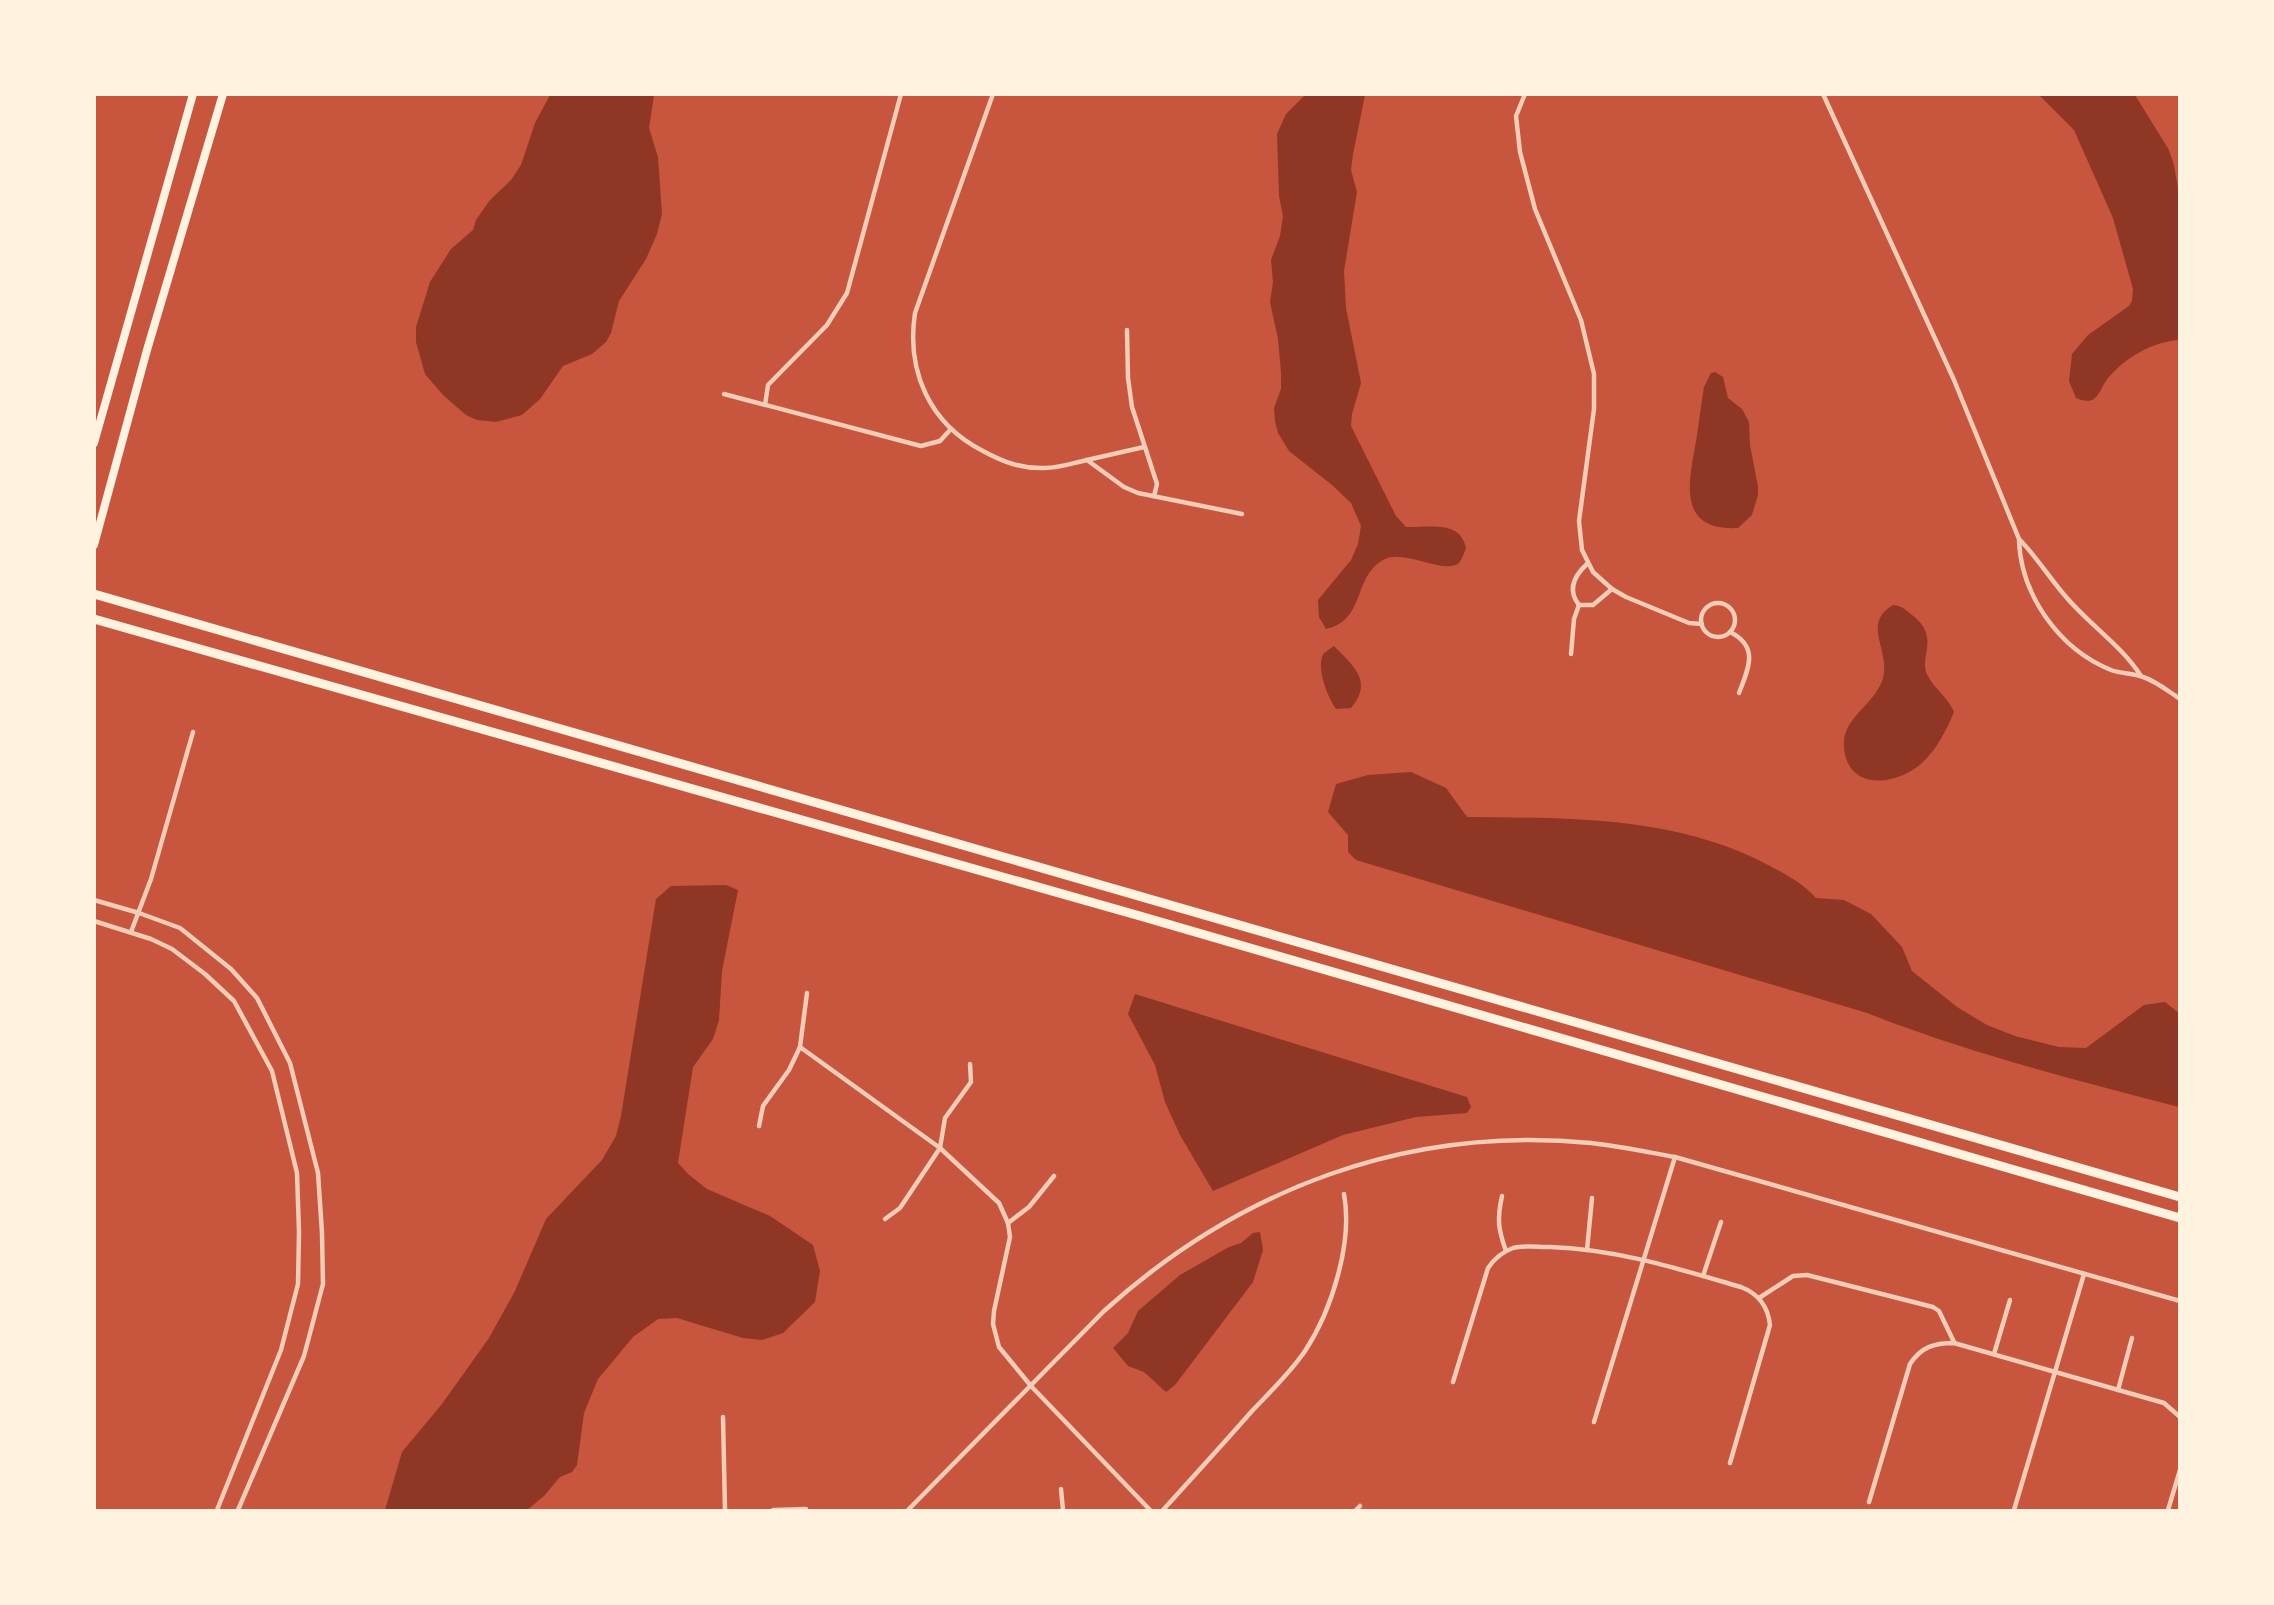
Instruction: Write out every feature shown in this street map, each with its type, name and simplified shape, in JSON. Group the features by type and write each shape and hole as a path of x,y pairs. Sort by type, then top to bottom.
{"highway":[{"path":"94,594 2179,1197"},
{"path":"94,619 1140,916 2179,1218"}],"main road":[{"path":"94,443 193,94"},
{"path":"94,545 147,350 223,94"}],"street":[{"path":"765,405 768,385 827,325 847,293 901,94"},
{"path":"993,94 917,304 913,342 922,386 934,410 950,430 972,446 1013,464 1044,468 1144,447"},
{"path":"1525,94 1516,116 1520,152 1535,209 1581,320 1594,374 1594,409 1578,521 1582,550 1587,564 1612,589 1677,618 1702,624 1711,636 1721,637 1730,632 1734,627 1734,616 1723,604 1717,604 1703,613 1702,624"},
{"path":"1823,94 1954,380 2019,539 2021,562 2030,587 2053,626 2072,646 2095,662 2129,676 2141,676"},
{"path":"1127,330 1128,378 1132,407 1157,484 1154,496"},
{"path":"724,394 921,446 940,441 950,430"},
{"path":"1087,460 1131,491 1242,514"},
{"path":"2019,539 2086,619 2128,656 2141,676 2179,699"},
{"path":"1579,605 1575,600 1573,586 1578,572 1587,564"},
{"path":"1579,605 1593,605 1612,589"},
{"path":"1571,654 1574,619 1579,605"},
{"path":"1730,632 1742,640 1749,653 1748,667 1739,693"},
{"path":"131,932 151,879 193,732"},
{"path":"94,900 180,928 231,969 257,998 290,1063 318,1173 323,1284 304,1356 238,1510"},
{"path":"94,921 131,932 172,949 234,1001 272,1071 297,1173 298,1284 281,1350 217,1510"},
{"path":"759,1126 763,1106 789,1070 800,1047 807,993"},
{"path":"800,1047 940,1148 994,1197 1003,1209 1008,1223 1009,1244 994,1311 996,1340 1003,1353 1031,1386 1150,1510"},
{"path":"885,1219 900,1208 940,1148 945,1118 971,1082 970,1064"},
{"path":"908,1510 1104,1311 1174,1253 1266,1199 1337,1171 1424,1150 1506,1140 1591,1143 1675,1157 2179,1301"},
{"path":"1594,1422 1675,1157"},
{"path":"1008,1223 1029,1207 1054,1177"},
{"path":"1163,1510 1290,1370 1317,1330 1345,1244 1347,1210 1344,1194"},
{"path":"1502,1196 1498,1216 1506,1251"},
{"path":"1587,1250 1592,1198"},
{"path":"1703,1276 1721,1222"},
{"path":"1453,1382 1485,1275 1492,1262 1506,1251 1522,1247 1587,1250 1643,1259 1703,1276 1749,1290 1767,1310 1770,1332 1730,1463"},
{"path":"1759,1298 1800,1274 1933,1307 1939,1311 1954,1343"},
{"path":"2014,1510 2084,1274"},
{"path":"1994,1354 2010,1300"},
{"path":"2118,1390 2132,1338"},
{"path":"1869,1502 1910,1364 1919,1352 1932,1345 1954,1343 2118,1390 2164,1404 2179,1417"},
{"path":"723,1417 725,1510"},
{"path":"2168,1510 2179,1470"},
{"path":"1061,1489 1063,1510"},
{"path":"773,1510 806,1509"}],"shaded area":[{"path":"550,95 654,95 649,128 658,157 662,214 646,259 619,301 606,342 592,354 563,366 540,399 522,415 496,422 477,420 466,415 443,395 425,374 416,342 416,327 430,282 451,249 473,230 476,220 490,200 511,180 521,165 535,123"},
{"path":"1305,95 1365,95 1351,170 1357,192 1344,271 1346,308 1361,383 1351,426 1396,516 1406,527 1433,526 1450,529 1463,539 1466,548 1459,563 1452,566 1403,557 1385,559 1368,575 1348,617 1326,629 1319,617 1318,600 1351,560 1358,544 1361,526 1351,503 1289,451 1278,433 1274,408 1281,389 1281,372 1278,339 1270,302 1273,282 1271,260 1280,236 1283,216 1279,196 1277,134 1286,114"},
{"path":"2039,95 2135,95 2169,150 2180,200 2179,340 2149,347 2131,357 2115,370 2097,396 2090,401 2076,398 2069,381 2072,354 2088,335 2129,306 2133,289 2113,218 2074,130"},
{"path":"1715,372 1723,377 1728,398 1742,409 1749,422 1758,495 1752,515 1738,528 1718,527 1704,521 1696,513 1691,501 1691,472 1704,387 1711,373"},
{"path":"1893,605 1908,611 1921,623 1927,639 1925,669 1954,712 1933,751 1923,762 1901,776 1875,780 1854,772 1847,762 1845,736 1854,718 1881,684 1884,663 1878,636 1879,619"},
{"path":"1334,646 1354,667 1361,682 1358,698 1351,708 1336,709 1324,682 1322,659 1324,653"},
{"path":"1411,772 1446,788 1467,817 1621,823 1696,837 1733,849 1788,876 1816,898 1844,900 1871,914 1902,947 1912,971 1957,1007 1987,1025 2015,1036 2059,1047 2086,1048 2144,1005 2165,1002 2179,1013 2179,1107 1983,1053 1867,1013 1356,860 1348,852 1348,835 1328,812 1336,784 1368,775"},
{"path":"726,885 738,890 722,971 719,1020 713,1039 693,1067 678,1163 707,1189 770,1216 813,1245 820,1271 815,1302 783,1333 762,1340 743,1338 677,1318 658,1319 633,1337 598,1379 584,1413 577,1465 572,1472 560,1477 544,1496 527,1510 385,1510 402,1452 442,1404 489,1338 515,1291 546,1219 602,1160 616,1136 656,899 671,886"},
{"path":"1135,994 1467,1097 1471,1107 1467,1113 1416,1117 1343,1135 1213,1191 1180,1135 1165,1102 1155,1065 1128,1014"},
{"path":"1260,1232 1263,1250 1253,1282 1175,1385 1166,1392 1144,1372 1128,1366 1113,1348 1128,1333 1138,1311 1180,1275 1241,1243 1253,1233"}]}
